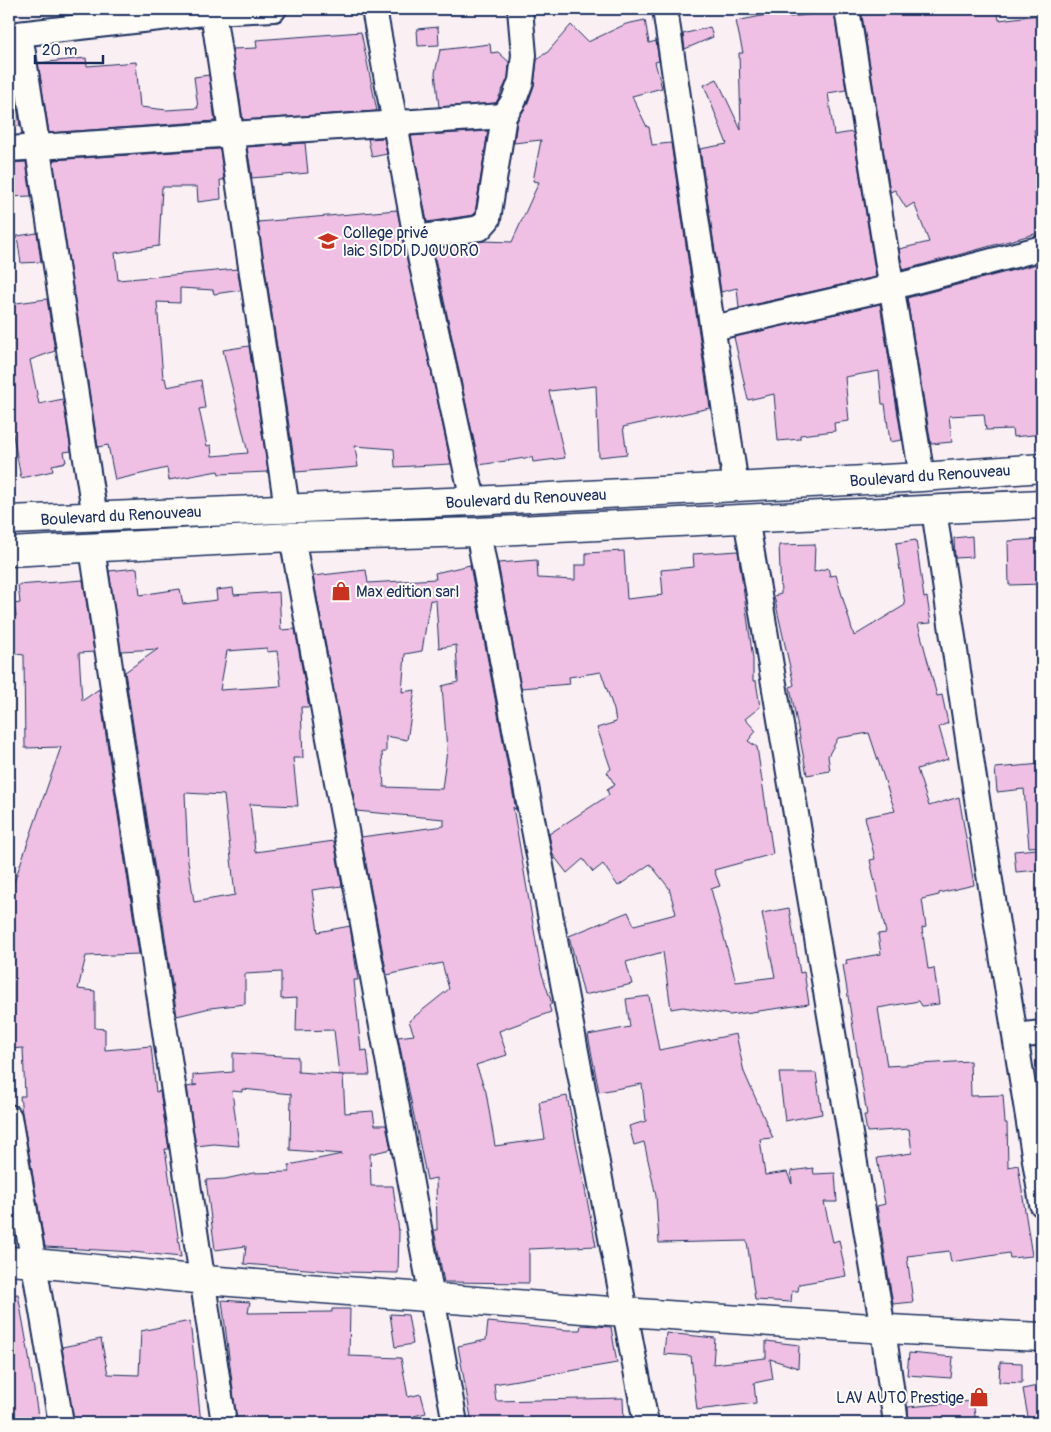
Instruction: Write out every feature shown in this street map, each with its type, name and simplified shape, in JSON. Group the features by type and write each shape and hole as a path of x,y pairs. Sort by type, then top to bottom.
{"main road":[{"name":"Boulevard du Renouveau","path":"9,520 473,501 922,477 1042,468"},
{"name":"Boulevard du Renouveau","path":"9,552 292,537 478,532 1042,504"},
{"path":"9,1261 204,1279 625,1312 883,1330 1042,1337"}],"street":[{"path":"95,517 39,147 14,34 214,12 274,9"},
{"path":"374,9 416,238 473,501"},
{"path":"416,238 480,228 485,224 490,212 504,116 514,100 521,81 524,55 520,9"},
{"path":"665,9 736,486"},
{"path":"847,9 922,477"},
{"path":"214,12 287,508"},
{"path":"9,149 504,116"},
{"path":"713,328 893,287 1042,248"},
{"path":"934,510 979,812 1042,1204"},
{"path":"746,518 883,1330 896,1423"},
{"path":"478,532 646,1423"},
{"path":"292,537 455,1423"},
{"path":"92,548 204,1279 224,1423"},
{"path":"1016,1036 1042,1033"},
{"path":"9,1117 61,1423"}],"building":[{"path":"861,9 997,9 999,20 1039,15 1042,39 1042,114 1036,114 1038,129 1034,130 1042,167 1042,232 903,270 899,249 929,242 914,203 906,208 895,190 890,192"},
{"path":"787,11 789,17 834,12 846,90 828,93 834,135 853,132 876,277 739,308 737,288 721,292 700,149 727,144 704,85 717,79 741,130 739,53 743,53 736,21"},
{"path":"645,20 649,43 656,41 659,61 655,62 662,88 632,96 647,127 649,127 652,145 671,143 710,408 623,427 627,454 599,457 596,386 549,391 565,458 533,462 532,457 479,465 433,249 484,241 512,242 539,182 533,181 541,140 514,143 517,121 527,105 534,86 537,60 546,54 571,25 588,42 626,24"},
{"path":"438,27 439,45 418,46 417,29"},
{"path":"710,27 713,37 685,49 683,34"},
{"path":"361,32 377,111 243,120 232,49 257,48 256,40"},
{"path":"490,44 491,53 498,52 509,62 508,78 496,103 439,107 435,73 440,50"},
{"path":"86,58 87,66 136,62 140,107 167,110 198,108 194,77 209,75 215,121 49,133 38,63"},
{"path":"14,84 20,126 9,127 9,85"},
{"path":"488,131 475,213 473,215 427,222 411,136"},
{"path":"384,138 387,154 372,157 368,139"},
{"path":"305,143 308,173 252,178 247,147"},
{"path":"220,149 224,180 220,180 221,199 198,202 197,187 162,187 159,246 115,253 118,280 237,269 241,290 214,294 213,290 180,288 180,303 157,302 163,378 165,378 167,387 201,380 205,408 199,409 207,446 211,445 212,456 248,453 223,350 249,346 268,472 219,474 218,471 169,480 167,468 115,480 108,445 98,447 53,160"},
{"path":"26,162 31,196 9,197 9,163"},
{"path":"397,210 451,464 395,467 394,449 355,446 358,467 296,472 258,222"},
{"path":"37,233 41,262 21,263 17,236"},
{"path":"1037,264 1040,297 1042,297 1042,434 1013,437 1012,429 986,430 984,414 949,416 952,442 931,444 907,298"},
{"path":"47,299 55,351 30,360 39,404 63,399 71,451 64,452 66,462 52,465 53,471 21,478 11,424 9,425 9,304"},
{"path":"880,304 902,440 890,442 885,404 882,404 879,371 845,377 849,421 834,423 835,431 800,435 800,439 778,441 774,394 748,400 734,337"},
{"path":"972,536 973,557 955,558 954,538"},
{"path":"1042,539 1042,584 1009,585 1008,541"},
{"path":"916,540 924,598 927,597 931,623 918,624 937,696 942,695 948,723 939,727 948,759 917,769 929,806 959,797 974,885 922,899 926,927 922,928 928,969 934,968 939,1004 922,1006 919,1001 878,1008 887,1066 970,1061 971,1096 1003,1095 1005,1123 1007,1123 1008,1167 1018,1165 1032,1256 1010,1258 1009,1253 951,1262 949,1251 907,1256 913,1302 893,1304 877,1206 885,1204 877,1158 912,1153 909,1129 867,1132 864,1115 867,1115 843,965 847,964 846,960 881,954 878,934 886,933 870,860 875,859 865,817 895,811 869,733 838,738 828,756 830,771 807,775 790,687 794,685 774,596 781,594 779,545 815,544 814,572 828,568 830,576 836,575 854,636 905,605 896,543"},
{"path":"624,551 627,599 663,595 661,570 694,567 693,554 738,551 753,659 753,681 756,681 760,707 745,719 756,731 748,741 757,747 773,854 714,870 720,886 711,889 736,982 775,977 762,913 789,908 800,973 804,972 809,1004 730,1015 683,1007 671,1009 663,952 626,962 632,984 584,995 569,936 628,912 634,925 676,914 669,888 650,864 618,886 603,864 593,872 583,859 567,873 553,855 549,834 609,795 607,790 615,785 607,772 611,769 597,728 616,722 614,710 601,672 569,677 570,684 521,688 498,563 537,560 538,578 575,580 575,565 586,565 586,553"},
{"path":"470,565 516,810 513,807 541,971 552,1004 549,1005 551,1012 499,1031 507,1055 476,1065 486,1092 495,1146 545,1139 539,1102 567,1096 596,1246 529,1249 529,1283 444,1282 434,1230 437,1230 436,1178 427,1180 398,1037 414,1035 409,1021 449,989 442,963 387,975 361,837 444,826 444,819 356,811 313,576 366,570 368,583 436,579 435,573","holes":["430,600 436,601 439,648 456,645 458,682 442,686 447,750 442,789 384,787 382,752 386,752 386,736 407,740 415,690 402,692 405,654 422,651"]},
{"path":"137,568 140,595 180,589 183,604 217,600 216,590 233,588 234,595 279,592 281,630 295,629 309,707 301,707 303,758 293,758 298,806 250,804 255,852 334,841 342,886 312,890 318,932 350,926 358,980 354,980 361,1051 367,1050 370,1075 339,1075 334,1030 296,1031 297,998 281,999 281,972 245,974 245,1004 210,1008 177,1016 125,672 158,649 121,651 109,571","holes":["267,648 267,652 277,651 281,686 220,690 227,651","185,793 224,795 235,895 194,902 188,861"]},
{"path":"83,580 94,652 79,653 82,701 99,689 139,954 86,956 78,989 95,991 95,1028 105,1029 105,1050 151,1046 156,1092 160,1091 169,1149 165,1149 181,1257 45,1247 20,1096 25,1096 23,1048 9,1049 11,891 61,747 25,748 24,655 9,653 9,619 16,616 14,604 20,603 18,585"},
{"path":"1042,764 1042,846 1029,847 1024,789 997,792 995,768"},
{"path":"1037,849 1039,870 1016,872 1014,851"},
{"path":"649,996 659,1050 736,1034 744,1072 773,1138 760,1139 765,1175 787,1172 792,1184 791,1171 813,1168 814,1174 835,1173 837,1202 824,1202 833,1242 839,1240 846,1276 799,1284 798,1291 792,1291 791,1302 755,1300 747,1241 659,1243 656,1196 644,1142 634,1145 629,1126 646,1121 642,1084 599,1092 588,1035 630,1027 626,999"},
{"path":"233,1053 298,1057 298,1072 343,1075 345,1113 373,1111 375,1125 386,1125 391,1149 370,1154 371,1186 393,1186 399,1232 398,1273 344,1272 244,1264 246,1246 215,1250 206,1180 225,1179 253,1173 289,1172 289,1165 342,1154 290,1150 291,1094 242,1089 242,1092 232,1091 239,1146 214,1144 196,1146 187,1087 197,1085 193,1085 193,1075 233,1072"},
{"path":"779,1073 816,1073 822,1114 785,1121"},
{"path":"18,1294 39,1423 9,1423 9,1295"},
{"path":"222,1300 250,1302 248,1313 332,1312 332,1309 350,1309 349,1356 401,1358 408,1397 421,1394 426,1413 414,1416 415,1423 237,1423"},
{"path":"390,1314 408,1315 413,1344 395,1347"},
{"path":"190,1321 201,1423 74,1423 62,1347 101,1339 108,1374 139,1375 141,1331"},
{"path":"488,1322 567,1330 580,1330 581,1325 611,1327 617,1363 494,1384 496,1401 623,1398 624,1423 472,1423 458,1346 486,1340"},
{"path":"666,1333 715,1338 713,1364 766,1358 766,1341 799,1345 798,1368 770,1359 773,1379 754,1383 756,1403 697,1410 691,1356 664,1354"},
{"path":"909,1353 953,1357 951,1378 907,1375"},
{"path":"1000,1362 1022,1363 1022,1383 999,1382"},
{"path":"1042,1385 1042,1423 1029,1423 1023,1389"},
{"path":"973,1401 976,1423 909,1423 908,1407"}],"place":[{"name":"College privé laic SIDDI DJOUORO","path":"328,241"},
{"name":"Max edition sarl","path":"341,591"},
{"name":"LAV AUTO Prestige","path":"979,1397"}]}
